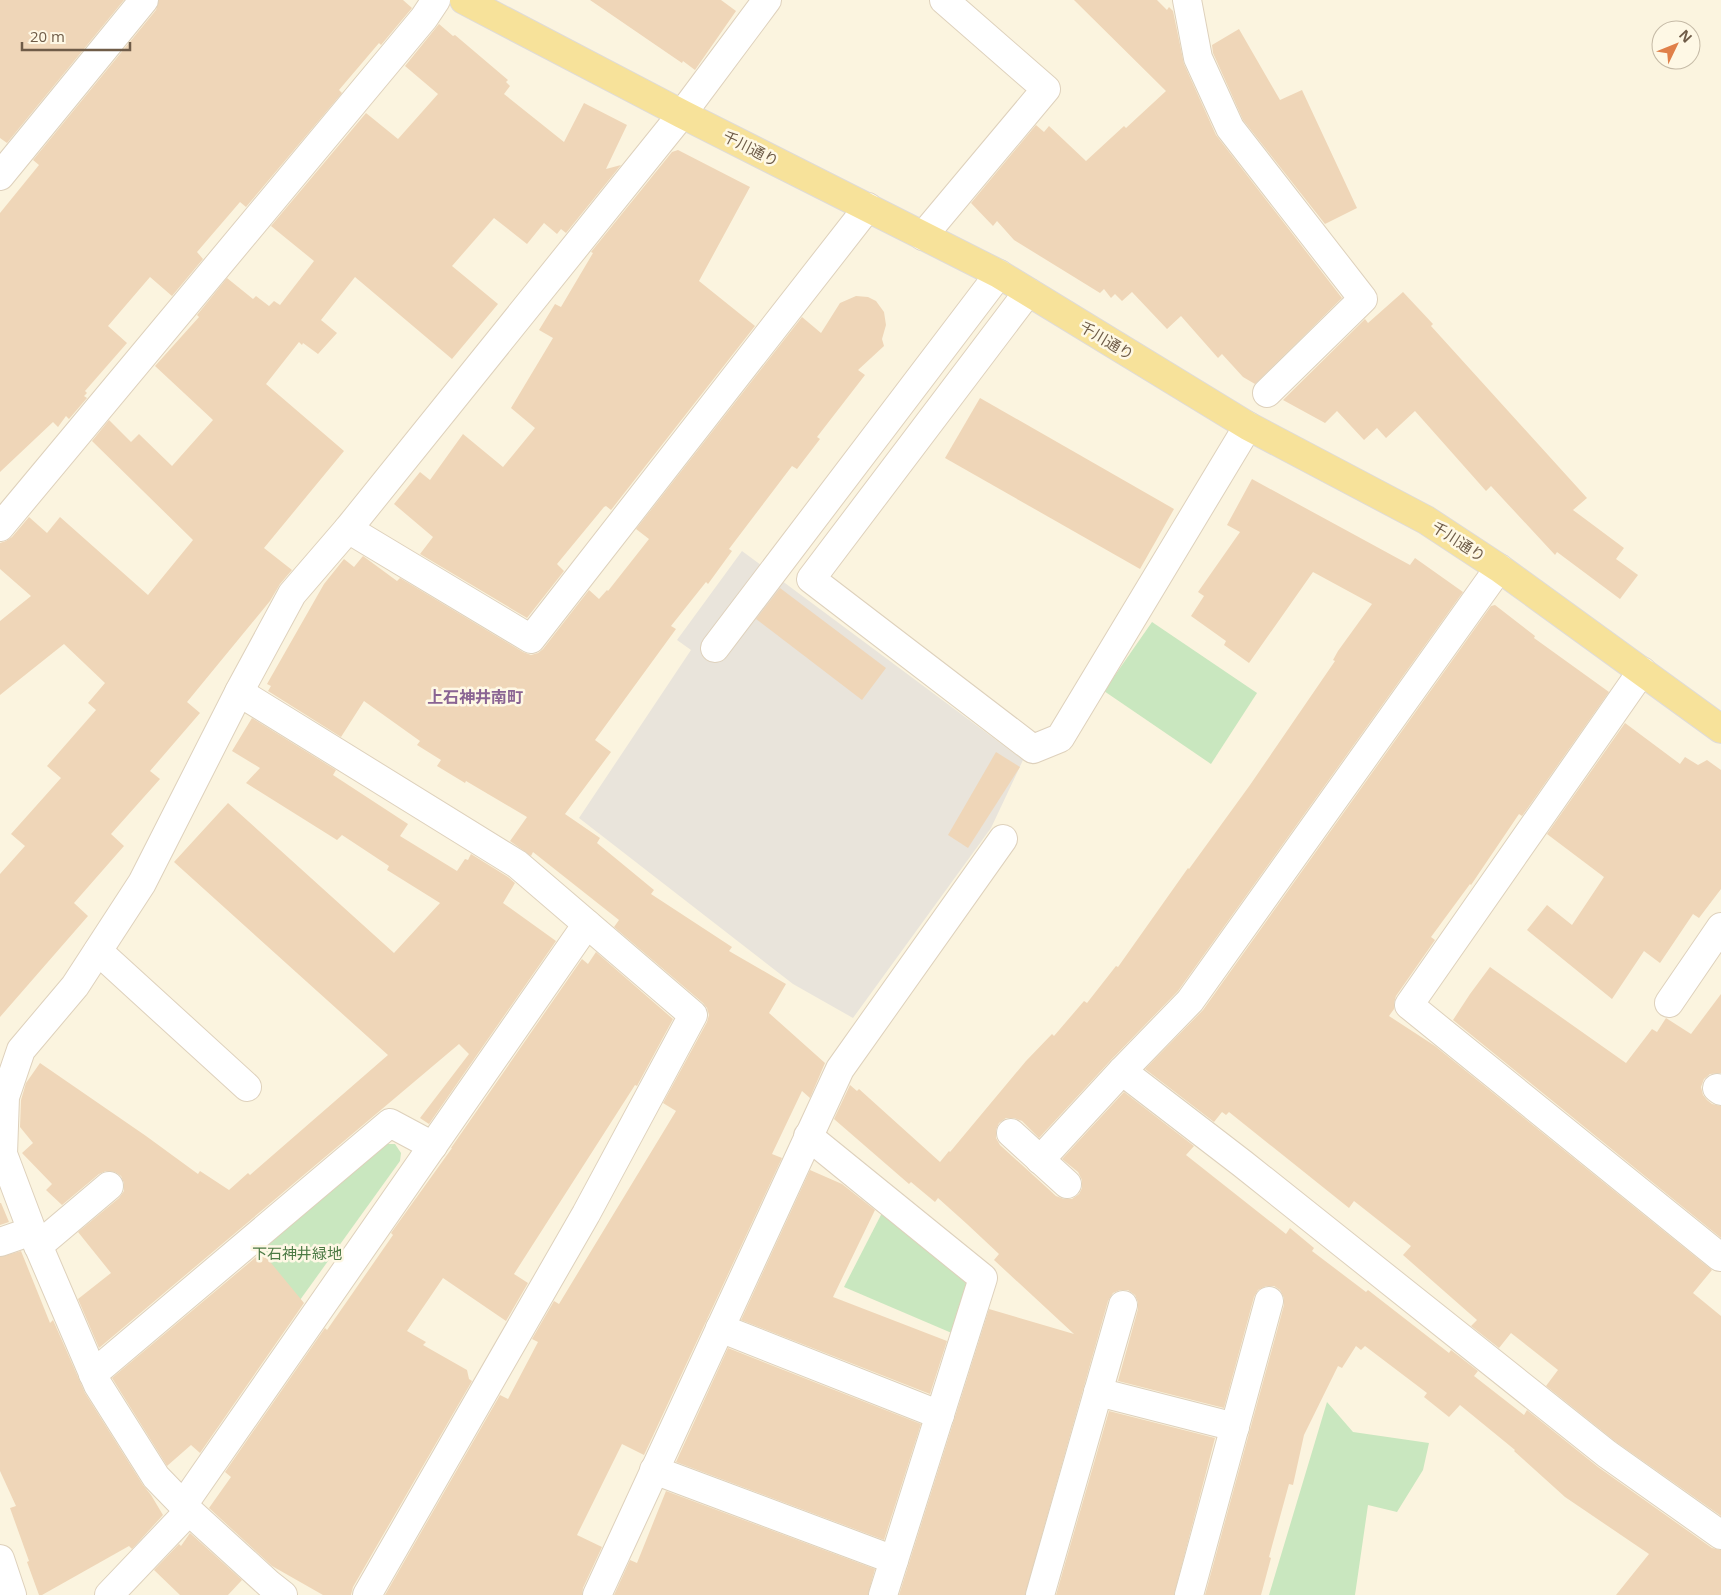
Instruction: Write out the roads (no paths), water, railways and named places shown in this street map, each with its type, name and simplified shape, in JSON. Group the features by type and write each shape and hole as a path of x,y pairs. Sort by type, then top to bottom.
{"main road":[{"name":"千川通り","path":"464,0 682,114 999,274 1248,426 1426,520 1499,568 1721,729"}],"street":[{"path":"0,176 144,0"},
{"path":"0,527 424,18 436,0"},
{"path":"274,1591 156,1477 98,1385 35,1238 3,1154 5,1097 21,1050 75,986 142,883 239,692 292,594 348,529 682,114 767,0"},
{"path":"923,236 1046,90 944,0"},
{"path":"1187,0 1198,58 1230,128 1363,299 1267,393"},
{"path":"348,529 531,639 868,207"},
{"path":"715,648 999,274"},
{"path":"1028,292 811,579 1033,749 1060,738 1248,426"},
{"path":"1040,1160 1190,1001 1499,568"},
{"path":"1642,671 1410,1005 1720,1257"},
{"path":"239,692 517,864 693,1015 586,1214 367,1595"},
{"path":"597,1595 840,1069 1003,839"},
{"path":"109,1595 186,1508 432,1146 587,924"},
{"path":"1669,1003 1721,928"},
{"path":"98,951 247,1087"},
{"path":"1122,1071 1243,1164 1607,1454 1721,1535"},
{"path":"93,1374 390,1123 432,1146"},
{"path":"1011,1133 1068,1184"},
{"path":"808,1136 983,1278 883,1595"},
{"path":"0,1242 35,1238 109,1186"},
{"path":"1189,1595 1269,1301"},
{"path":"1040,1595 1123,1305"},
{"path":"720,1328 940,1415"},
{"path":"1098,1392 1235,1427"},
{"path":"654,1470 894,1560"},
{"path":"0,1559 12,1595"}],"district":[{"name":"上石神井南町","path":"475,697"}],"park label":[{"name":"下石神井緑地","path":"297,1253"}]}
